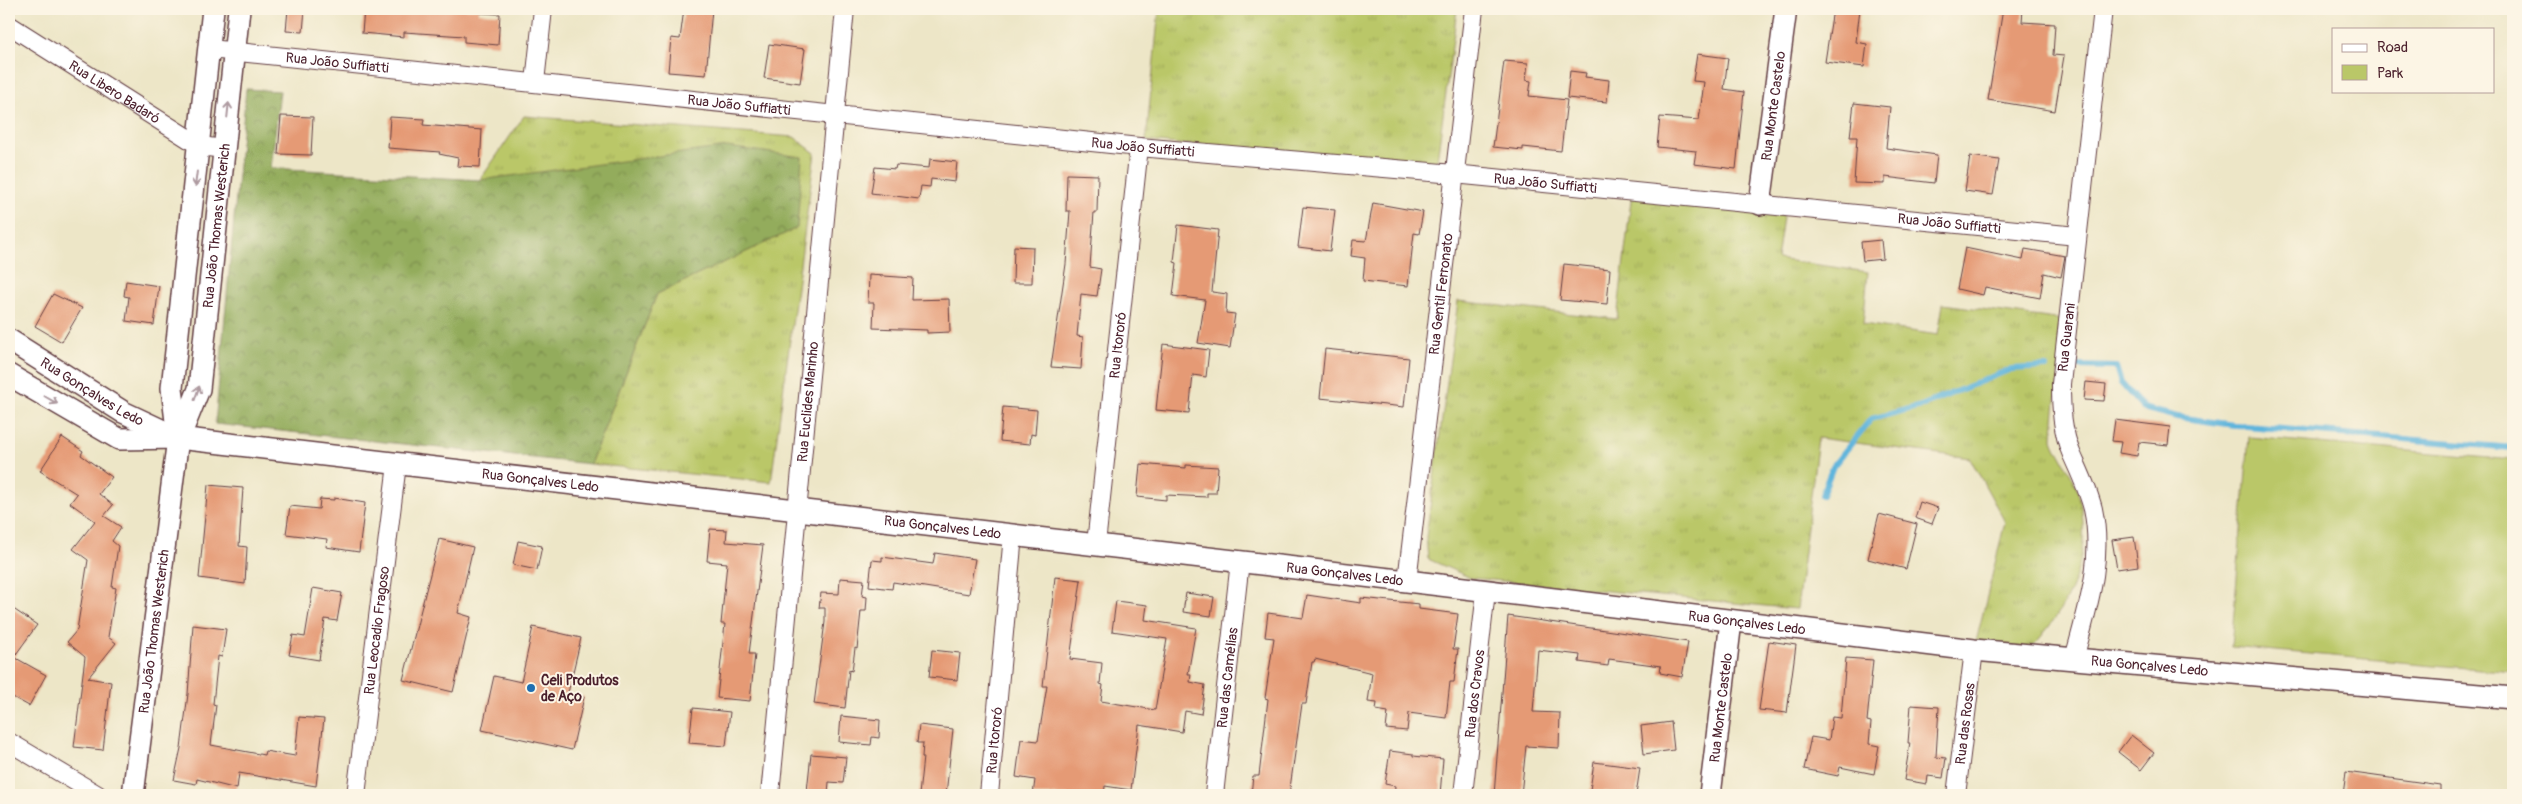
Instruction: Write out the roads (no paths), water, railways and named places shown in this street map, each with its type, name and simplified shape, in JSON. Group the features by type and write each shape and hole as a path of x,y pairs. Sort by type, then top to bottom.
{"street":[{"name":"Rua João Thomas Westerich","path":"133,795 178,438 172,388 200,146 213,9"},
{"name":"Rua João Thomas Westerich","path":"178,438 199,389 239,9"},
{"path":"535,82 542,9"},
{"name":"Rua Euclides Marinho","path":"770,795 845,9"},
{"name":"Rua Gentil Ferronato","path":"1407,581 1474,9"},
{"name":"Rua Monte Castelo","path":"1760,204 1786,9"},
{"name":"Rua Guarani","path":"2074,660 2095,578 2097,543 2093,509 2083,476 2072,455 2064,432 2061,408 2077,236 2103,9"},
{"name":"Rua Libero Badaró","path":"9,25 200,146 224,149"},
{"name":"Rua João Suffiatti","path":"210,49 234,50 1139,147 1454,174 2077,236"},
{"name":"Rua Itororó","path":"1096,544 1139,147"},
{"path":"184,288 209,291"},
{"name":"Rua Gonçalves Ledo","path":"9,340 123,412 178,438"},
{"name":"Rua Gonçalves Ledo","path":"9,375 119,439 178,438 1096,544 1974,650 2513,698"},
{"name":"Rua Leocadio Fragoso","path":"356,795 397,464"},
{"name":"Rua Itororó","path":"988,795 1014,535"},
{"name":"Rua das Camélias","path":"1214,795 1240,562"},
{"name":"Rua dos Cravos","path":"1463,795 1486,591"},
{"name":"Rua Monte Castelo","path":"1710,795 1731,620"},
{"name":"Rua das Rosas","path":"1956,795 1974,650"},
{"path":"9,742 98,795"}],"waterway":[{"path":"2077,366 2116,367 2121,383 2143,408 2177,417 2234,425 2513,448"},
{"path":"1822,495 1833,466 1871,419 1921,406 2011,369 2046,367"}],"place":[{"name":"Celi Produtos de Aço","path":"531,688"}]}
